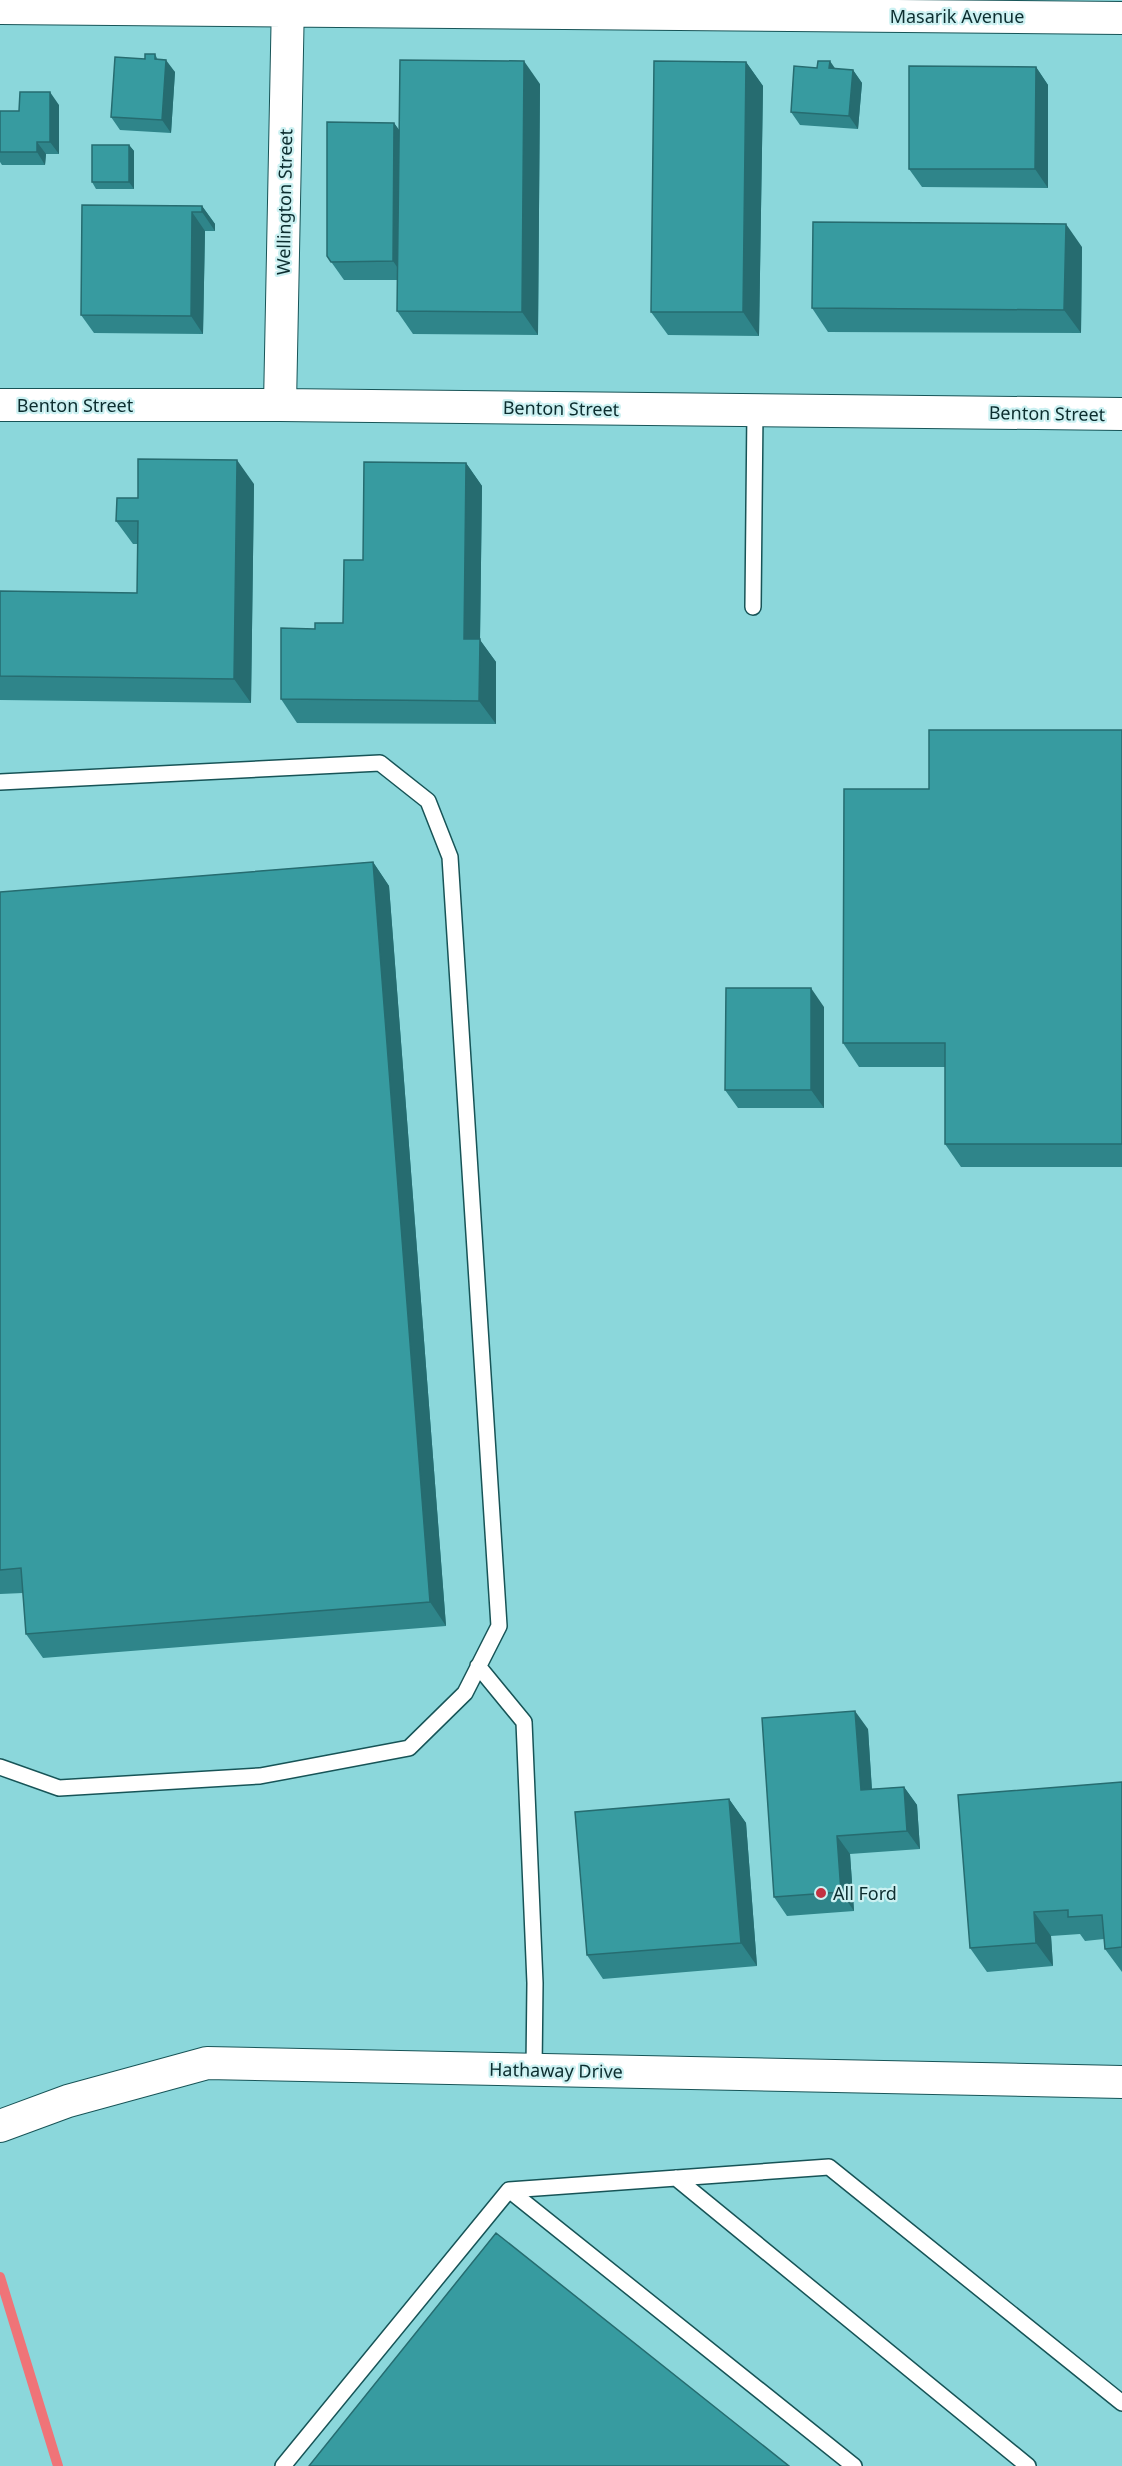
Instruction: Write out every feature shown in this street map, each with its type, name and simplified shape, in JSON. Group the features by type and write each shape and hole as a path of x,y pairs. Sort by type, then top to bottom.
{"street":[{"name":"Masarik Avenue","path":"0,9 288,5 1122,18"},
{"name":"Wellington Street","path":"279,405 288,5"},
{"name":"Benton Street","path":"0,405 279,405 1122,414"},
{"name":"Hathaway Drive","path":"0,2126 68,2101 207,2063 1122,2082"}],"lane":[{"path":"753,607 755,410"},
{"path":"0,782 380,763 428,801 450,857 499,1626 465,1693 409,1748 260,1776 59,1788 0,1767"},
{"path":"478,1666 524,1722 535,1983 534,2069"},
{"path":"283,2466 509,2190 829,2167 1122,2403"},
{"path":"676,2178 1029,2466"},
{"path":"509,2190 855,2466"}],"building":[{"path":"145,54 155,54 155,59 166,60 162,120 111,117 115,57 145,59"},
{"path":"400,60 524,61 522,312 397,311"},
{"path":"654,61 746,62 743,312 651,312"},
{"path":"818,61 830,61 829,68 853,70 849,116 791,112 794,66 817,68"},
{"path":"909,66 1036,67 1035,169 909,169"},
{"path":"20,92 50,92 50,142 37,142 37,152 0,152 0,111 19,111"},
{"path":"327,122 394,123 393,261 331,262 327,256"},
{"path":"92,145 129,145 129,182 92,182"},
{"path":"82,205 202,206 202,212 192,212 191,316 81,315"},
{"path":"813,222 1066,224 1064,310 812,308"},
{"path":"138,459 237,460 234,679 0,676 0,591 137,593 138,521 116,521 117,498 138,498"},
{"path":"364,462 466,463 464,639 480,639 479,701 281,699 281,628 315,629 315,623 343,623 344,560 363,560"},
{"path":"929,730 1122,730 1122,1144 945,1144 945,1043 843,1043 844,789 929,789"},
{"path":"373,862 430,1602 26,1634 21,1568 0,1570 0,892"},
{"path":"726,988 811,988 811,1090 725,1090"},
{"path":"855,1711 861,1790 904,1787 907,1831 837,1836 841,1892 774,1897 762,1718"},
{"path":"1122,1782 1122,1947 1105,1949 1102,1915 1068,1917 1068,1910 1034,1912 1036,1943 970,1948 958,1795"},
{"path":"729,1799 741,1943 587,1955 575,1812"},
{"path":"496,2233 789,2466 309,2466"}],"waterway":[{"path":"0,2277 58,2466"}],"place":[{"name":"All Ford","path":"821,1893"}]}
